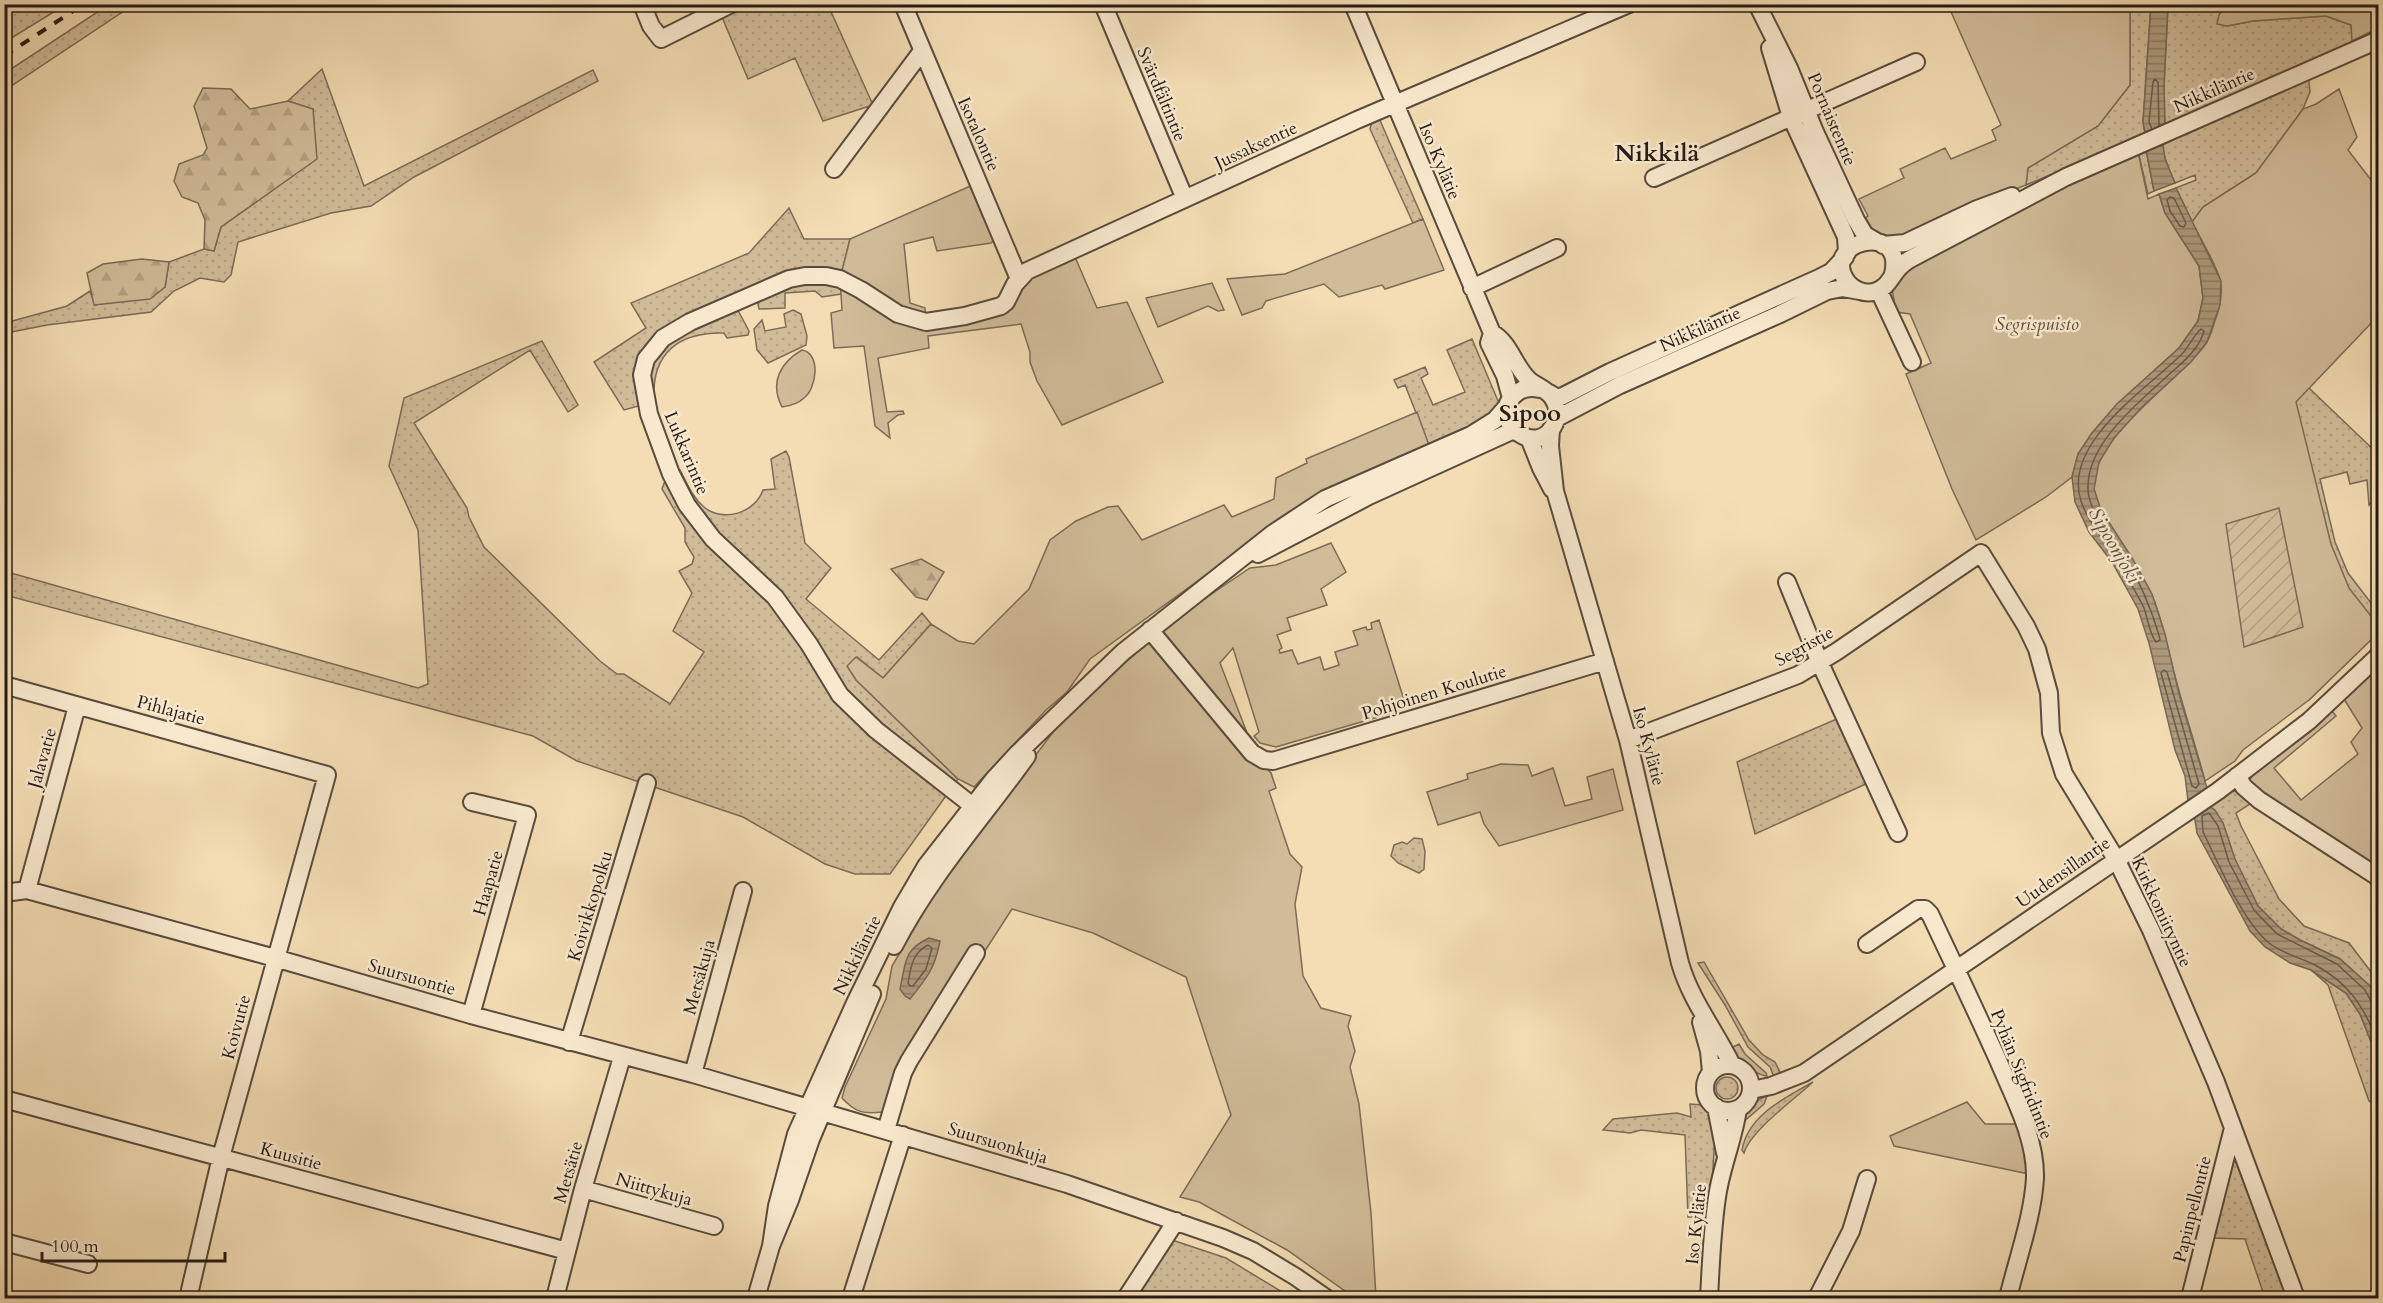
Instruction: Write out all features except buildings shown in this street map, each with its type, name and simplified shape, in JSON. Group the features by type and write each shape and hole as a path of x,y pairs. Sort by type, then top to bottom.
{"street":[{"path":"642,4 651,26 661,39 731,4"},
{"name":"Isotalontie","path":"903,4 1019,279"},
{"name":"Svärdfältintie","path":"1103,4 1185,199"},
{"name":"Iso Kylätie","path":"1353,4 1492,333 1500,338 1520,370 1544,391"},
{"name":"Jussaksentie","path":"911,319 935,322 1001,306 1006,302 1019,279 1027,272 1394,104 1629,4"},
{"name":"Pornaistentie","path":"1846,255 1846,237 1799,114 1757,4 1789,68 1799,114 1856,220 1865,234 1880,244"},
{"name":"Nikkiläntie","path":"1893,274 1902,264 1921,253 2066,177 2379,40"},
{"path":"834,169 922,51"},
{"path":"1653,178 1916,62"},
{"name":"Nikkiläntie","path":"1880,244 1905,243 1977,209 2066,177"},
{"path":"1860,242 1880,244 1893,257 1893,274 1888,284 1879,291 1861,291 1851,286 1845,278 1843,269 1846,255 1860,242"},
{"path":"1472,288 1557,248"},
{"name":"Nikkiläntie","path":"1544,391 1558,398 1563,396 1610,372 1821,277 1831,272 1846,255"},
{"name":"Lukkarintie","path":"911,319 898,314 840,279 805,276 789,279 668,333 646,359 642,375 644,394 671,474 687,505 713,538 775,597 808,644 831,684 852,708 977,810"},
{"name":"Nikkiläntie","path":"1554,424 1620,385 1827,291 1843,288 1861,291"},
{"path":"1879,291 1912,362"},
{"name":"Iso Kylätie","path":"1492,333 1489,343 1505,376 1510,401"},
{"path":"1523,389 1544,391 1556,404 1554,424 1544,435 1529,438 1514,430 1507,417 1510,401 1523,389"},
{"name":"Nikkiläntie","path":"756,1299 771,1246 790,1200 815,1109 896,943 977,810 1052,721 1123,652 1272,534 1325,499 1471,435 1495,420 1510,401"},
{"name":"Iso Kylätie","path":"1554,424 1550,446 1555,491 1629,740 1684,979 1700,1012 1723,1046 1732,1065"},
{"name":"Nikkiläntie","path":"1232,566 1270,549 1369,496 1514,430"},
{"name":"Iso Kylätie","path":"1529,438 1545,477 1555,491"},
{"name":"Segristie","path":"1629,740 1788,678 1820,663 1981,553"},
{"name":"Kirkkoniityntie","path":"1981,553 2026,626 2040,658 2049,693 2051,732 2064,774 2116,859 2151,930 2216,1082 2296,1299"},
{"path":"1787,582 1820,663 1898,833"},
{"name":"Pohjoinen Koulutie","path":"1150,630 1252,753 1264,760 1273,761 1605,661"},
{"name":"Uudensillantie","path":"1751,1090 1789,1081 1804,1073 2218,791 2309,721 2379,656"},
{"name":"Pihlajatie","path":"4,685 327,775"},
{"name":"Jalavatie","path":"27,890 77,706"},
{"name":"Koivutie","path":"190,1290 221,1157 327,775"},
{"path":"2237,776 2244,787 2259,800 2379,877"},
{"name":"Koivikkopolku","path":"569,1042 647,783"},
{"name":"Haapatie","path":"471,1015 527,816 472,802"},
{"name":"Suursuontie","path":"4,893 27,890 815,1109"},
{"name":"Metsäkuja","path":"693,1074 743,891"},
{"name":"Pyhän Sigfridintie","path":"1867,944 1918,909 1924,909 1930,914 2018,1107 2034,1161 2033,1196 2008,1299"},
{"path":"886,1130 903,1073 909,1061 976,954"},
{"name":"Iso Kylätie","path":"1700,1012 1709,1051 1711,1072"},
{"name":"Metsätie","path":"555,1299 583,1189 622,1057"},
{"path":"1724,1065 1732,1065 1745,1072 1750,1081 1751,1090 1746,1101 1738,1109 1723,1110 1708,1099 1706,1084 1711,1072 1724,1065"},
{"name":"Kuusitie","path":"4,1099 567,1251"},
{"name":"Iso Kylätie","path":"1716,1107 1725,1154"},
{"name":"Suursuonkuja","path":"815,1109 1066,1184 1176,1221 1253,1251 1296,1277 1326,1299"},
{"name":"Iso Kylätie","path":"1709,1299 1714,1223 1725,1154 1735,1131 1738,1109"},
{"name":"Papinpellontie","path":"2190,1299 2233,1128"},
{"path":"851,1299 903,1135"},
{"path":"1817,1299 1851,1231 1867,1179"},
{"name":"Niittykuja","path":"583,1189 714,1226"},
{"path":"1126,1299 1176,1221"},
{"path":"4,1242 88,1264"}],"green space":[{"path":"5,4 65,4 65,5 5,42"},
{"path":"2227,4 2378,5 2378,28 2352,41 2351,25 2326,16 2253,21 2227,26 2217,24 2219,15"},
{"path":"108,5 133,5 5,90 5,73"},
{"path":"731,5 828,5 873,105 823,121 795,58 748,79 719,10"},
{"path":"1948,5 2130,5 2130,85 2098,126 2028,168 2026,185 1961,210 1904,237 1885,236 1863,220 1868,216 1859,199 1904,178 1900,169 1945,148 1951,159 1996,140 1992,130 2001,125"},
{"path":"2130,5 2151,5 2143,122 2146,139 2111,149 2026,185 2028,168 2098,126 2130,85"},
{"path":"2168,5 2227,5 2219,15 2218,23 2227,26 2253,21 2326,16 2351,25 2355,50 2308,71 2310,92 2303,109 2256,173 2203,207 2192,222 2176,188 2196,180 2195,175 2175,183 2163,150"},
{"path":"322,69 364,186 593,70 598,81 414,177 371,206 331,213 238,242 231,275 224,282 200,278 174,291 151,312 47,325 6,333 5,323 67,306 90,291 95,305 165,287 169,262 204,249 214,251 221,227 316,159 313,109 288,101"},
{"path":"203,88 231,89 250,109 288,101 313,109 317,159 221,227 214,251 204,249 205,220 198,203 182,197 174,181 179,164 203,155 207,148 194,106"},
{"path":"2339,89 2357,137 2348,150 2378,189 2378,316 2296,402 2331,544 2349,588 2378,625 2378,633 2309,700 2243,750 2235,761 2205,781 2155,603 2145,582 2102,512 2094,490 2096,471 2105,451 2119,432 2192,360 2210,335 2219,307 2221,283 2192,222 2203,207 2256,173 2303,109 2316,104"},
{"path":"1379,118 1423,219 1413,223 1370,129 1372,121"},
{"path":"2145,144 2154,191 2148,194 2137,147"},
{"name":"Segrispuisto","path":"2137,147 2148,199 2159,194 2165,213 2199,266 2203,298 2198,321 2179,348 2117,404 2092,433 2078,454 2072,477 2046,497 1976,540 1952,489 1906,374 1931,363 1910,314 1896,312 1892,288 1902,270"},
{"path":"975,184 1000,234 991,243 937,251 933,237 904,244 910,303 925,308 926,322 1001,306 1019,279 1072,250 1097,308 1127,302 1163,382 1062,425 1037,381 1021,324 928,336 929,348 878,358 887,412 903,411 904,414 898,415 888,423 890,438 875,426 864,346 834,348 831,313 842,310 840,279 850,239"},
{"path":"789,208 804,239 850,239 840,279 841,294 822,297 815,291 785,293 785,308 759,309 756,294 734,303 749,331 748,335 727,338 724,333 710,333 697,335 676,345 660,362 654,389 644,388 646,404 624,410 594,362 646,328 631,303 749,253"},
{"path":"1423,219 1444,270 1385,289 1382,285 1339,297 1324,284 1266,301 1262,308 1242,315 1227,279 1285,274"},
{"path":"142,259 169,262 165,287 150,299 94,305 87,273 103,264"},
{"path":"1212,283 1224,310 1218,311 1208,306 1158,327 1146,298"},
{"path":"793,310 801,314 807,336 806,345 768,363 757,350 754,329 762,320 765,331 786,327 784,314"},
{"path":"1472,339 1501,408 1485,423 1430,448 1405,385 1398,388 1394,380 1425,367 1428,374 1421,378 1433,405 1465,392 1447,350"},
{"path":"542,341 578,405 568,412 530,350 414,423 467,508 484,547 600,661 617,674 624,674 670,704 704,652 673,631 692,593 679,571 692,564 694,557 685,542 685,528 662,489 666,478 680,470 693,494 704,507 720,514 738,513 753,505 763,490 775,489 771,459 786,451 805,543 831,568 806,599 879,660 922,613 931,624 883,678 857,657 848,666 856,680 958,779 890,874 855,874 825,864 743,817 577,761 533,736 5,595 4,571 418,688 428,684 418,530 389,466 404,398"},
{"path":"802,350 812,357 814,364 812,387 802,400 782,407 777,389 779,374 788,360"},
{"path":"2299,382 2309,388 2378,454 2378,496 2369,505 2367,480 2350,484 2347,472 2320,479 2335,542 2348,573 2378,612 2378,633 2309,700 2238,478"},
{"path":"1417,412 1430,448 1282,520 1090,659 1067,692 1046,710 974,787 958,779 856,680 847,666 856,657 883,678 931,624 958,641 974,644 1029,589 1050,540 1076,521 1108,507 1118,506 1142,540 1224,505 1232,517 1274,499 1276,478 1307,463 1306,459"},
{"path":"2279,508 2303,627 2244,647 2226,524"},
{"path":"1331,543 1346,572 1321,589 1327,605 1287,618 1291,630 1277,635 1282,648 1279,650 1280,653 1292,650 1298,664 1320,657 1324,670 1339,665 1335,652 1358,645 1353,631 1366,627 1367,630 1372,629 1371,623 1379,620 1405,703 1395,712 1276,747 1260,743 1254,736 1259,732 1233,648 1220,663 1256,756 1271,773 1276,788 1269,791 1290,854 1302,867 1295,904 1303,976 1321,1008 1351,1016 1348,1026 1355,1051 1350,1067 1359,1104 1371,1213 1376,1298 1355,1298 1287,1250 1199,1202 1180,1197 1231,1115 1186,977 1093,933 1012,909 983,954 970,947 902,1056 883,1112 860,1111 842,1098 886,999 892,966 932,898 976,834 1063,719 1182,614 1250,568 1276,565"},
{"path":"921,559 944,572 927,600 916,597 891,569"},
{"path":"2378,666 2378,877 2248,783 2262,764 2273,754 2332,711 2336,716 2274,768 2301,800 2358,754 2351,742 2362,728 2344,699"},
{"path":"1839,718 1868,783 1755,834 1737,762"},
{"path":"1501,764 1528,765 1532,776 1553,768 1565,806 1592,799 1587,777 1613,769 1623,810 1499,846 1484,824 1480,812 1438,825 1427,792 1468,779 1467,774"},
{"path":"2238,791 2253,802 2236,813 2279,899 2304,926 2349,943 2378,981 2378,1004 2370,986 2340,959 2281,929 2258,906 2235,860 2223,823 2207,805 2229,792"},
{"path":"1414,838 1422,839 1425,851 1424,869 1419,873 1398,863 1391,856 1394,845 1402,842 1407,844"},
{"path":"1704,962 1749,1040 1763,1055 1775,1062 1781,1074 1774,1077 1770,1067 1748,1047 1698,963"},
{"path":"2311,970 2346,993 2360,1014 2378,1059 2378,1107 2369,1101 2328,985"},
{"path":"1739,1044 1745,1054 1767,1076 1752,1070 1738,1057 1731,1048"},
{"path":"1727,1077 1735,1080 1738,1088 1735,1096 1727,1099 1719,1096 1716,1088 1719,1080"},
{"path":"1813,1082 1764,1125 1748,1144 1744,1153 1742,1150 1746,1138 1760,1117 1780,1101"},
{"path":"1767,1096 1764,1104 1741,1124 1750,1106"},
{"path":"1967,1102 1985,1124 2019,1124 2029,1174 1894,1146 1890,1136"},
{"path":"1690,1104 1703,1105 1710,1111 1715,1134 1712,1186 1702,1217 1688,1217 1685,1135 1641,1130 1630,1133 1603,1130 1613,1119 1677,1113 1691,1117"},
{"path":"2236,1148 2291,1298 2265,1298 2245,1239 2211,1238"},
{"path":"1172,1240 1226,1258 1292,1298 1134,1298"}],"water":[{"path":"2151,5 2168,5 2164,86 2165,130 2146,139 2143,122"},
{"path":"2162,137 2165,159 2175,183 2154,191 2145,144"},
{"name":"Sipoonjoki","path":"2176,188 2221,281 2220,305 2207,342 2191,362 2142,407 2114,438 2099,462 2094,489 2101,510 2152,594 2165,634 2180,698 2207,788 2188,801 2185,776 2175,750 2149,643 2138,609 2112,562 2089,532 2075,502 2072,477 2078,454 2092,433 2117,404 2179,348 2198,321 2203,298 2199,266 2165,213 2159,194"},
{"path":"2207,805 2215,810 2223,823 2235,859 2258,906 2281,929 2340,959 2370,986 2378,1004 2378,1059 2360,1014 2346,993 2311,970 2290,963 2265,947 2250,931 2197,833 2194,814"},
{"path":"929,938 940,941 936,958 926,979 910,999 900,989 907,958 914,947"}],"railway":[{"path":"4,56 84,4"}],"district":[{"name":"Nikkilä","path":"1657,153"},
{"name":"Sipoo","path":"1530,413"}]}
